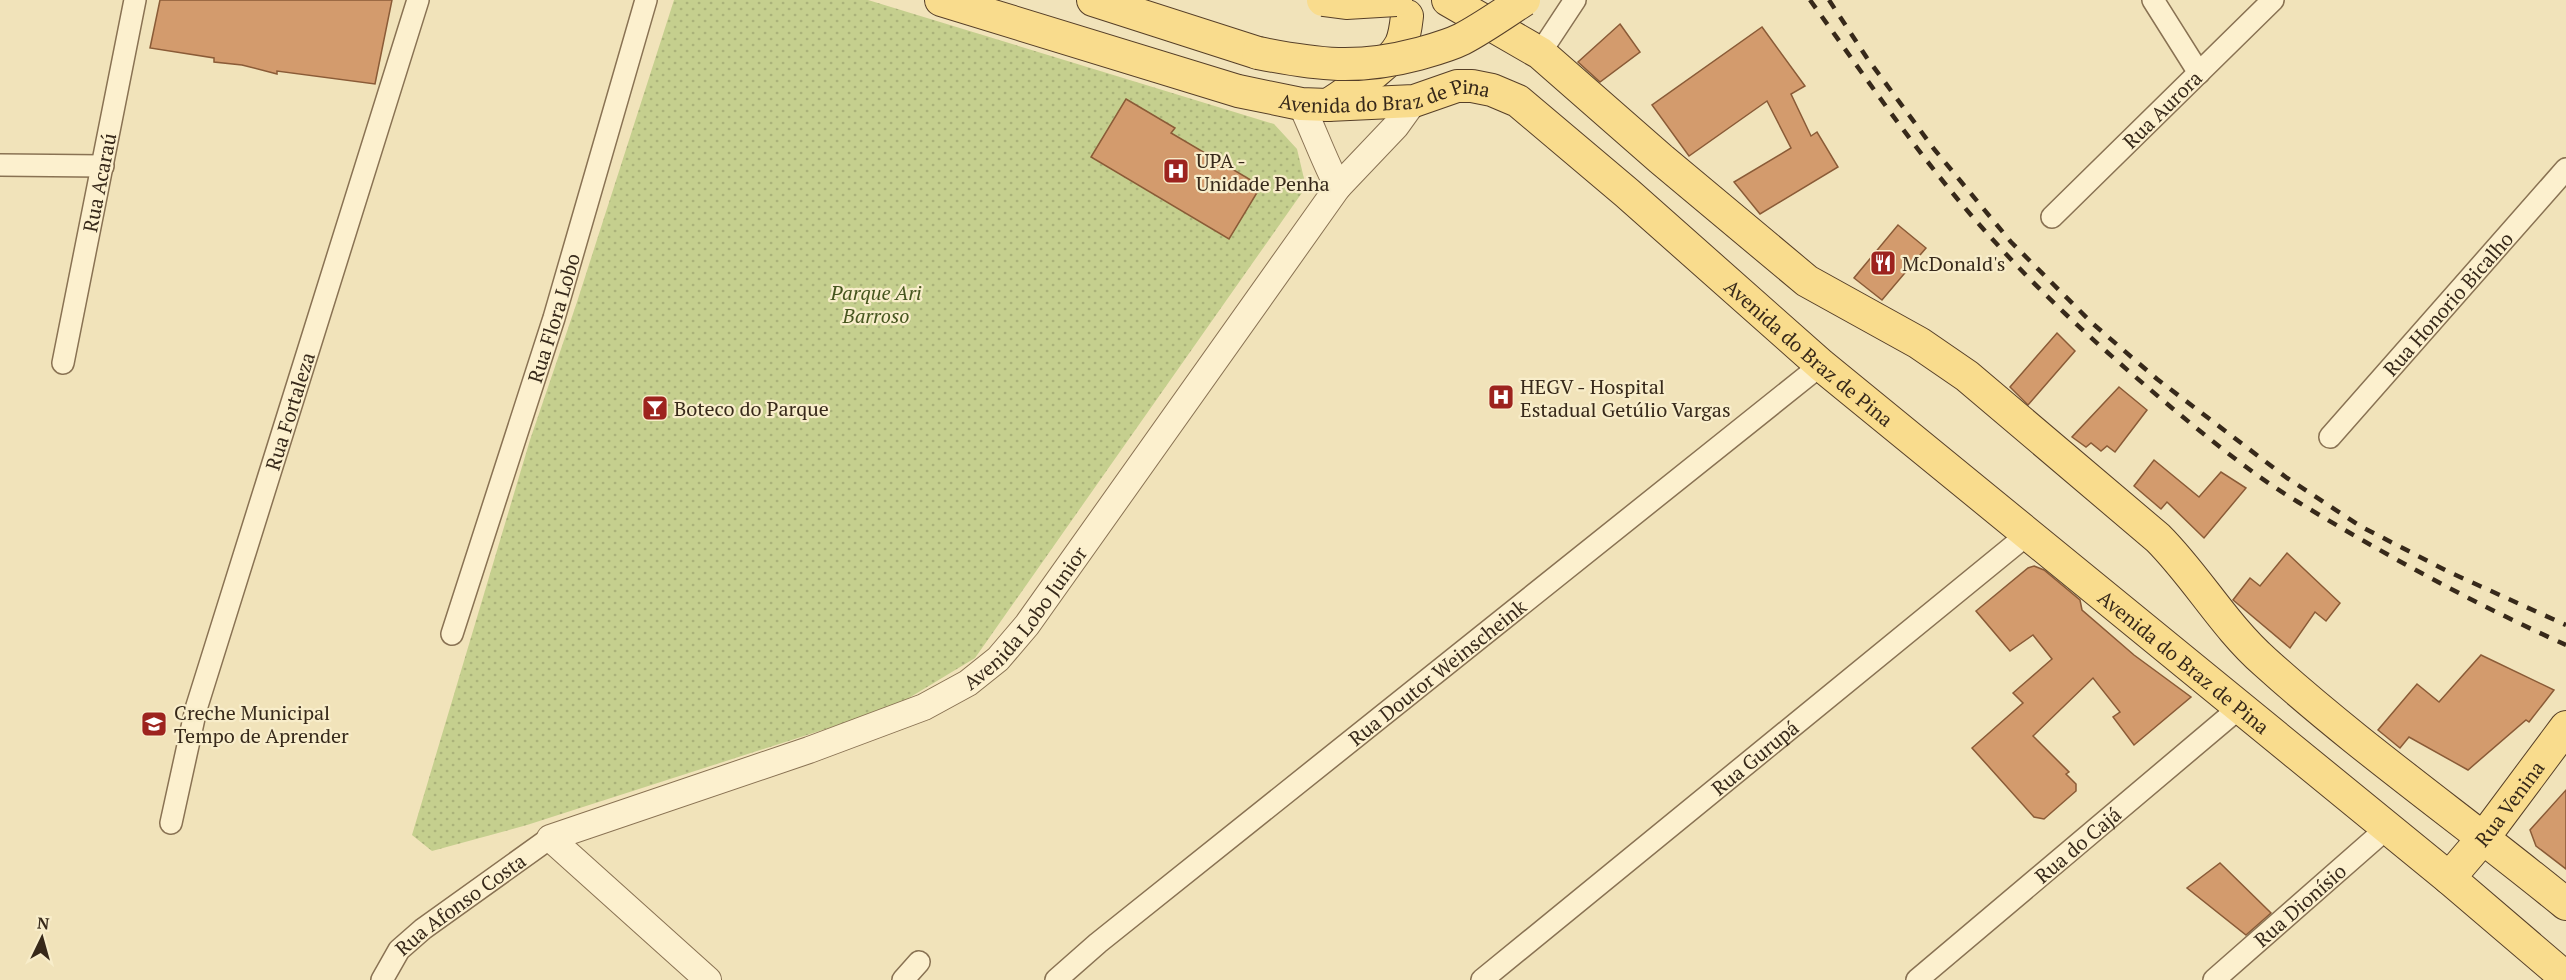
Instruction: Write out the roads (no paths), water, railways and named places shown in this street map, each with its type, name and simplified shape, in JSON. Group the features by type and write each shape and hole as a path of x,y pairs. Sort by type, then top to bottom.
{"main road":[{"name":"Avenida do Braz de Pina","path":"941,0 1238,91 1314,104 1414,101 1457,86 1473,86 1492,90 1518,101 1627,193 1821,366 2386,830 2449,878 2566,978"},
{"path":"1093,0 1258,53 1321,63 1353,65 1378,63 1440,48 1462,39 1524,0"},
{"path":"1323,0 1398,5"},
{"path":"1448,0 1540,53 1661,159 1808,281 1919,343 1966,376 2158,538 2176,556 2232,628 2264,662 2373,754 2484,837 2566,904"},
{"path":"1314,104 1362,80 1395,52 1404,34 1398,5"},
{"path":"1398,5 1414,33 1420,60 1414,101"},
{"name":"Rua Venina","path":"2449,878 2484,837 2566,727"}],"street":[{"name":"Rua Acaraú","path":"63,363 135,0"},
{"name":"Rua Fortaleza","path":"171,823 196,709 418,0"},
{"name":"Rua Flora Lobo","path":"452,634 554,318 646,0"},
{"path":"1540,53 1575,0"},
{"path":"2153,0 2199,73"},
{"name":"Rua Aurora","path":"2052,217 2273,0"},
{"name":"Avenida Lobo Junior","path":"550,838 809,750 924,707 968,683 990,665 1027,625 1338,187 1396,126 1414,101"},
{"path":"1314,104 1314,133 1321,154 1338,187"},
{"path":"0,165 103,166"},
{"name":"Rua Honorio Bicalho","path":"2330,437 2566,169"},
{"name":"Rua Doutor Weinscheink","path":"1056,980 1107,936 1821,366"},
{"name":"Rua Gurupá","path":"1482,980 2028,534"},
{"name":"Rua do Cajá","path":"1917,980 2238,709"},
{"name":"Rua Dionísio","path":"2214,980 2386,830"},
{"path":"550,838 708,980"},
{"name":"Rua Afonso Costa","path":"382,980 399,950 423,929 550,838"},
{"path":"903,980 919,962"}],"railway":[{"path":"1810,0 1899,124 1970,213 2058,307 2149,388 2233,457 2298,502 2430,578 2566,645"},
{"path":"1829,0 1867,58 1934,149 2011,242 2092,323 2157,379 2287,478 2360,526 2449,572 2566,625"}],"place":[{"name":"UPA - Unidade Penha","path":"1176,171"},
{"name":"McDonald's","path":"1883,263"},
{"name":"HEGV - Hospital Estadual Getúlio Vargas","path":"1501,397"},
{"name":"Boteco do Parque","path":"655,408"},
{"name":"Creche Municipal Tempo de Aprender","path":"154,724"}],"park label":[{"name":"Parque Ari Barroso","path":"876,304"}]}
